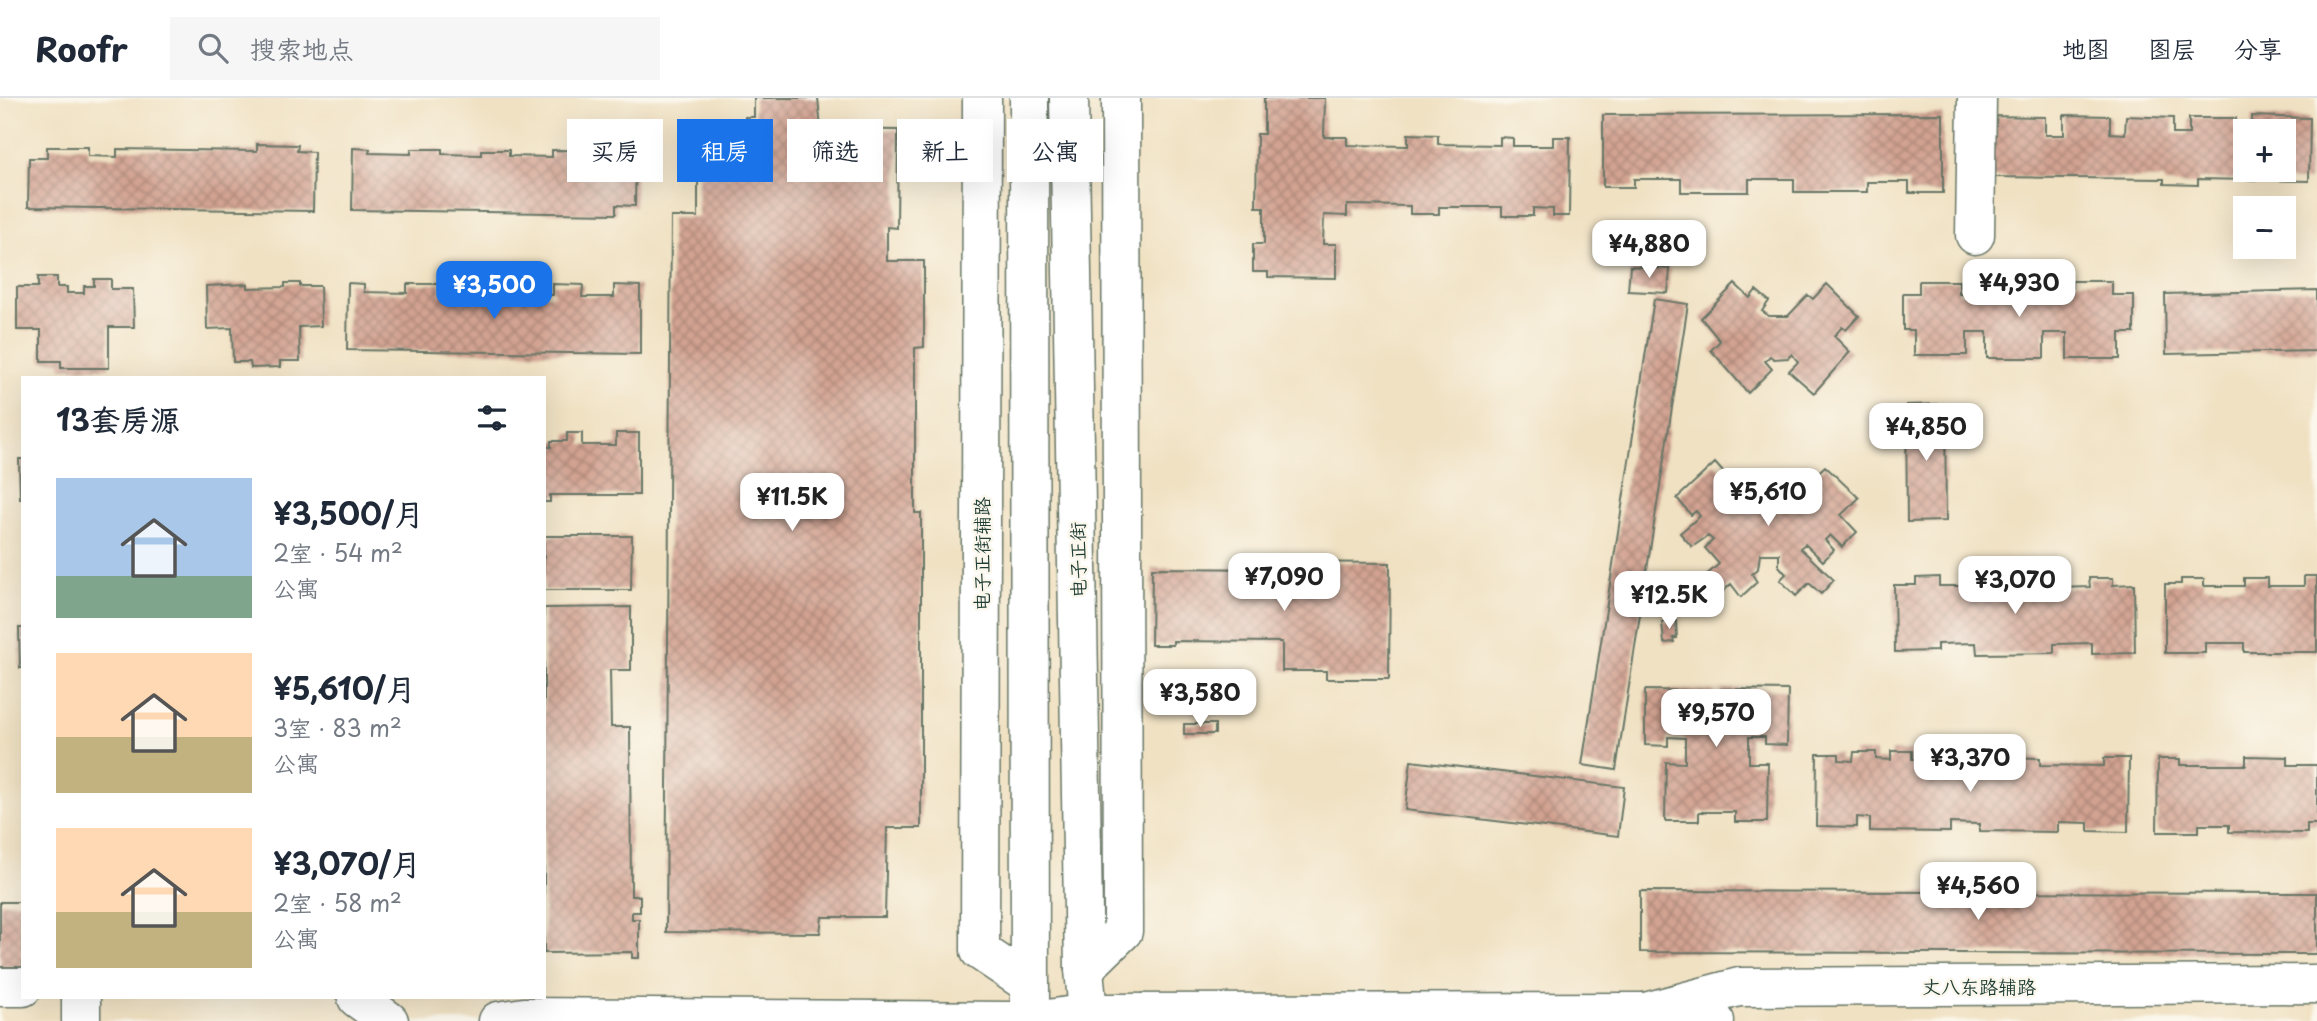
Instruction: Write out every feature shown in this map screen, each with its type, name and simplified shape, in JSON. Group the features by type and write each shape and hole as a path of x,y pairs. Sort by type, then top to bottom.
{"main road":[{"name":"电子正街辅路","path":"982,98 980,951 1032,1009"},
{"path":"1029,98 1032,1009 1089,1017 1645,1012 1715,1021"},
{"name":"电子正街","path":"1069,98 1084,969 1089,1017"},
{"path":"1084,969 1123,931 1121,98"},
{"path":"1975,235 1977,98"},
{"name":"丈八东路辅路","path":"1645,1012 1739,987 2317,984"},
{"path":"0,987 21,987"},
{"path":"81,999 81,1021"},
{"path":"358,999 389,1021"},
{"path":"498,1021 538,1017 1011,1021"}],"building":[{"path":"754,98 818,98 820,119 787,119 787,182 883,182 883,130 897,130 897,228 887,227 887,261 924,261 924,347 915,348 915,513 921,513 921,828 887,828 885,917 822,917 820,933 666,932 671,217 698,217 698,182 773,182 773,119 745,119 754,117"},
{"path":"1264,98 1325,98 1324,137 1347,137 1347,145 1408,146 1408,134 1438,135 1438,144 1500,145 1500,137 1513,138 1513,146 1553,146 1553,137 1570,137 1569,216 1553,216 1553,209 1533,208 1533,216 1502,216 1502,207 1439,207 1439,214 1410,214 1410,206 1347,205 1347,216 1324,215 1323,244 1336,244 1336,278 1268,277 1268,272 1253,272 1253,244 1264,244 1264,207 1256,207 1257,134 1264,134"},
{"path":"1943,114 1943,193 1909,193 1909,182 1867,182 1867,192 1794,192 1794,179 1749,179 1749,192 1681,192 1681,179 1634,179 1634,187 1603,187 1603,115"},
{"path":"2064,115 2110,116 2110,133 2125,134 2126,116 2173,118 2173,134 2189,134 2189,118 2236,118 2233,119 2233,180 2198,179 2198,185 2164,184 2164,179 1987,177 1988,116 2045,117 2045,135 2064,135"},
{"path":"2252,116 2310,118 2309,181 2296,181 2296,119 2252,119"},
{"path":"257,144 298,145 297,151 314,152 313,211 28,207 29,158 47,158 47,147 88,147 88,156 117,157 117,149 257,151"},
{"path":"353,148 370,149 369,153 411,154 411,149 442,149 442,154 481,155 481,150 509,150 509,156 552,157 552,150 567,150 567,182 635,182 635,206 616,205 616,214 352,210"},
{"path":"1630,266 1670,269 1668,293 1628,291"},
{"path":"38,277 57,277 57,287 67,287 67,293 84,293 84,286 94,286 94,279 111,279 111,289 133,289 134,327 109,327 109,368 61,368 61,361 41,361 41,330 17,330 17,287 38,287"},
{"path":"1919,281 1959,281 1959,294 1995,294 1995,281 2035,281 2035,294 2072,294 2072,281 2112,281 2112,295 2134,295 2134,333 2120,333 2120,359 2067,359 2067,333 2044,333 2044,358 1987,358 1987,332 1967,332 1967,355 1914,355 1914,330 1903,330 1903,293 1919,293"},
{"path":"285,283 320,286 321,326 299,327 300,361 280,361 280,367 251,368 250,362 233,362 232,328 207,329 206,286 248,284 248,288 285,287"},
{"path":"348,283 364,284 364,292 407,293 407,284 440,284 440,294 474,294 474,284 494,284 494,295 553,295 553,284 583,285 582,297 614,297 614,285 640,286 640,354 347,350"},
{"path":"1735,284 1750,298 1756,290 1769,301 1762,311 1769,316 1788,316 1808,295 1813,299 1827,284 1859,316 1846,330 1842,327 1834,336 1850,352 1814,393 1789,371 1798,362 1792,354 1788,358 1774,359 1770,356 1765,361 1772,369 1748,393 1711,350 1720,341 1701,318"},
{"path":"2317,290 2317,351 2166,354 2165,294"},
{"path":"1654,299 1688,304 1616,770 1582,765"},
{"path":"1945,404 1946,521 1907,522 1906,405"},
{"path":"567,433 582,433 582,445 616,445 616,433 639,433 639,495 550,495 550,502 546,502 546,447 551,447 551,441 567,441"},
{"path":"19,459 21,459 21,498"},
{"path":"1715,463 1732,482 1740,477 1761,500 1761,508 1777,509 1779,499 1800,478 1807,483 1825,466 1859,498 1841,515 1857,532 1842,547 1830,535 1825,540 1834,550 1823,561 1805,544 1800,548 1834,580 1821,594 1809,583 1796,596 1780,580 1786,574 1779,566 1779,554 1760,554 1758,569 1752,574 1757,582 1741,597 1731,584 1718,596 1703,578 1719,564 1705,548 1713,540 1708,536 1692,547 1680,533 1700,516 1696,511 1691,515 1677,498"},
{"path":"546,536 632,536 631,590 546,590"},
{"path":"1281,562 1390,563 1389,679 1326,679 1326,671 1282,671 1282,642 1173,641 1173,645 1151,645 1152,568 1281,569"},
{"path":"2304,576 2317,576 2317,652 2244,652 2244,643 2205,643 2205,653 2165,653 2165,584 2181,584 2181,579 2204,579 2204,586 2244,586 2244,578 2268,578 2268,586 2304,586"},
{"path":"1939,577 1939,586 1972,586 1972,577 1997,577 1997,587 2032,586 2032,578 2057,577 2057,588 2090,587 2089,578 2113,578 2113,585 2134,584 2135,653 2092,654 2092,643 2054,644 2054,653 1977,654 1976,643 1937,644 1937,651 1895,652 1894,585 1916,585 1916,578"},
{"path":"631,607 631,670 610,670 611,727 630,727 631,896 640,896 640,912 632,912 632,919 639,919 639,958 632,958 632,952 546,953 546,608"},
{"path":"1676,621 1677,638 1673,638 1674,642 1664,643 1662,622"},
{"path":"19,628 21,628 21,668"},
{"path":"1721,689 1788,690 1787,745 1765,744 1765,737 1749,737 1749,763 1768,763 1767,822 1735,822 1735,812 1699,812 1699,821 1665,821 1666,762 1685,763 1685,738 1668,737 1668,746 1645,745 1645,690 1713,691 1713,702 1721,702"},
{"path":"1184,724 1215,724 1215,734 1184,734"},
{"path":"1891,751 1912,751 1912,759 1933,759 1933,764 1998,765 1998,757 2040,758 2040,765 2104,766 2104,758 2129,758 2128,832 2088,831 2088,823 2058,822 2058,832 1979,831 1979,824 1950,823 1950,832 1870,831 1870,818 1857,817 1857,827 1816,826 1817,754 1839,754 1839,760 1853,761 1854,752 1876,752 1876,759 1891,760"},
{"path":"2246,756 2288,757 2288,765 2317,765 2317,824 2307,824 2307,833 2229,832 2229,825 2199,825 2199,832 2157,832 2158,759 2180,759 2180,765 2246,765"},
{"path":"1411,761 1624,787 1618,836 1405,810"},
{"path":"1640,891 2317,893 2317,954 1640,952"},
{"path":"0,902 21,902 21,967 0,967"}]}
